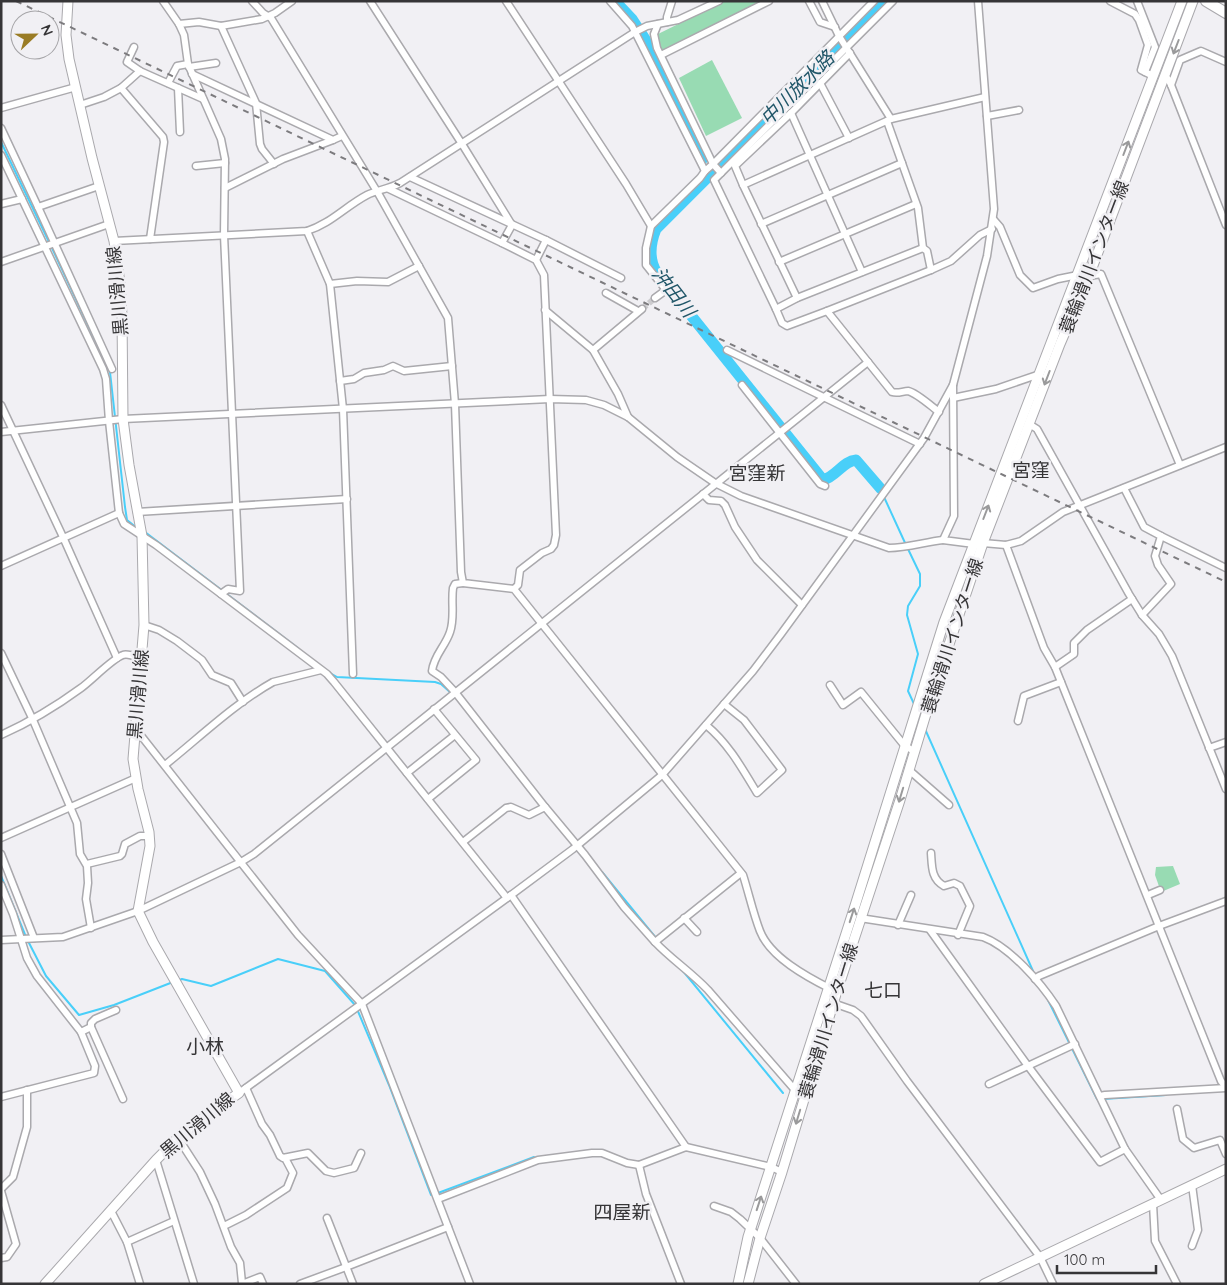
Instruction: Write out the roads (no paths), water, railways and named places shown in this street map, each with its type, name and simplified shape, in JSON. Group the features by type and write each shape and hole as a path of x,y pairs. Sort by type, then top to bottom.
{"highway":[{"path":"1206,1 1226,12"}],"main road":[{"name":"黒川滑川線","path":"45,1284 178,1138 207,1114 242,1091 152,942 138,911 150,846 134,759 144,625 142,536 123,419 120,283 114,241 99,186 66,35 68,1"},
{"name":"蓑輪滑川インター線","path":"738,1284 750,1230 795,1090 860,918 915,752 979,543 1078,275 1149,74 1182,1"},
{"name":"蓑輪滑川インター線","path":"748,1284 760,1238 833,1003 833,989 904,746 944,622 1029,424 1088,276 1193,1"},
{"path":"984,1284 1226,1169"}],"street":[{"path":"164,1 184,35 190,68 221,139 225,163 224,235 240,591 228,589 221,594"},
{"path":"252,1 267,17 271,18 378,192 448,318 455,404 461,563 464,583"},
{"path":"179,24 199,22 221,26 267,17 292,1"},
{"path":"370,1 512,225"},
{"path":"506,1 651,226"},
{"path":"610,1 628,20 635,32 705,171"},
{"path":"663,1 671,3 666,17 667,22"},
{"path":"114,241 307,231 320,227 368,195 389,188 410,177 635,32 647,26 678,20 719,1"},
{"path":"661,55 769,1"},
{"path":"809,1 820,22 835,27"},
{"path":"822,1 840,37 889,120 916,204 923,248 927,251 931,270"},
{"path":"655,298 666,290 646,265 646,248 651,226 874,1"},
{"path":"893,1 714,180 782,323 787,326 951,261 980,235 992,229"},
{"path":"224,1226 246,1215 287,1188 293,1173 285,1158 280,1156 242,1091 509,897 662,776 753,671 920,444 953,384 987,256 992,229 994,209 978,1"},
{"path":"1110,1 1134,14 1139,20 1148,45 1140,70 1149,74 1155,47 1137,1"},
{"path":"658,24 654,34 657,48 713,164 721,173"},
{"path":"221,26 256,103 260,144 274,164"},
{"path":"134,47 127,62 140,71 203,99"},
{"path":"797,298 735,166 820,83 847,49"},
{"path":"1171,85 1180,60 1201,51 1226,62"},
{"path":"190,68 216,63"},
{"path":"168,83 177,66 190,68 256,103 333,140"},
{"path":"80,104 121,88 140,71"},
{"path":"1164,77 1168,79 1171,85 1226,225"},
{"path":"820,83 849,138"},
{"path":"1,108 76,87"},
{"path":"121,88 163,137 164,142 150,239"},
{"path":"178,88 180,132"},
{"path":"743,185 889,120 985,97"},
{"path":"987,116 1019,110"},
{"path":"791,113 862,272"},
{"path":"1,128 112,369"},
{"path":"225,188 274,164 342,136"},
{"path":"693,146 703,142"},
{"path":"1,155 103,369 106,379 119,513 124,524 221,594 334,682 509,897 686,1147"},
{"path":"196,166 225,163"},
{"path":"761,224 902,163"},
{"path":"410,177 546,240 621,278"},
{"path":"38,208 99,186"},
{"path":"389,188 536,260 544,275 556,535 552,549 528,562 520,570 518,573 518,585 514,590"},
{"path":"1,204 22,199"},
{"path":"779,262 916,204"},
{"path":"993,219 1000,227 1020,275 1032,288 1058,279 1078,275"},
{"path":"1,262 109,224"},
{"path":"502,243 512,225"},
{"path":"307,231 330,284 343,409 353,674"},
{"path":"536,260 546,240"},
{"path":"776,309 797,298 923,248"},
{"path":"330,284 357,281 388,282 419,266"},
{"path":"1088,276 1101,274 1180,465"},
{"path":"593,350 640,310 606,294"},
{"path":"545,310 593,350 618,394 628,417"},
{"path":"827,311 892,392 907,391 913,393 939,412"},
{"path":"727,350 920,444"},
{"path":"1,940 63,937 91,928 138,911 254,854 868,362"},
{"path":"340,381 354,379 364,373 384,370 393,366 404,371 452,366"},
{"path":"953,398 996,389 1040,374"},
{"path":"943,540 954,516 953,384"},
{"path":"742,385 820,484 825,486"},
{"path":"1,432 123,419 550,399 586,400 604,405 628,417 677,457 715,483 742,496 881,546 902,548 928,541 943,540 1006,545 1021,541 1063,512 1226,447"},
{"path":"1,406 63,537 117,658"},
{"path":"1029,424 1037,429 1132,599 1159,634 1172,656 1226,789"},
{"path":"1124,488 1144,527 1226,568"},
{"path":"704,494 709,500 721,501 725,505 736,527 757,560 802,605"},
{"path":"137,512 347,499"},
{"path":"1,566 119,513"},
{"path":"1142,614 1171,584 1158,565 1155,556 1161,536"},
{"path":"1006,545 1044,648 1055,667 1221,1081 1226,1087"},
{"path":"795,1090 708,990 668,956 624,907 577,845 454,692 441,677 432,671 434,660 450,632 453,588 456,584 464,583 514,590 741,873 760,931 768,947 789,964 833,989"},
{"path":"1055,667 1074,654 1074,643 1087,630 1132,599"},
{"path":"144,625 165,634 202,660 212,675 231,683 242,702"},
{"path":"1,653 33,720 77,823 80,854 86,864 88,883 86,900 91,928"},
{"path":"1,735 33,720 61,703 95,678 117,658 125,654 142,658"},
{"path":"165,765 242,702 273,682 321,670"},
{"path":"1018,722 1024,696 1061,682"},
{"path":"830,685 843,705 861,692 904,746 915,752"},
{"path":"706,724 717,734 735,757 757,792 782,770 744,720 724,704"},
{"path":"428,799 476,760 434,709"},
{"path":"135,728 298,935 362,1004 470,1284"},
{"path":"407,773 455,735"},
{"path":"1209,748 1226,742"},
{"path":"909,770 949,804"},
{"path":"1,838 136,778"},
{"path":"463,842 506,808 511,807 529,815 545,807"},
{"path":"86,864 120,856 124,844 140,836 149,836"},
{"path":"931,853 934,877 938,883 944,886 954,883 960,886 970,906 958,935"},
{"path":"1,854 34,938"},
{"path":"655,942 741,873"},
{"path":"1,885 22,938 27,958 38,976 80,1032 96,1066 94,1073 1,1097"},
{"path":"1148,895 1160,890"},
{"path":"898,925 911,895"},
{"path":"1035,979 1159,926 1226,901"},
{"path":"684,918 697,932"},
{"path":"860,918 992,941 1011,956 1046,990 1075,1044 1125,1150 1157,1202 1155,1240 1177,1284"},
{"path":"930,930 1100,1162 1125,1150"},
{"path":"833,1003 853,1010 862,1016 907,1081 1040,1257 1053,1284"},
{"path":"116,1010 95,1019 91,1023 91,1027 123,1099"},
{"path":"80,1032 91,1027"},
{"path":"989,1084 1075,1044"},
{"path":"1100,1096 1226,1087"},
{"path":"1,1258 7,1257 16,1244 1,1190 13,1177 27,1127 27,1090"},
{"path":"1177,1108 1183,1139 1194,1148 1220,1140 1226,1154"},
{"path":"178,1138 200,1172 224,1226 231,1247 240,1262 242,1283 260,1277 263,1284"},
{"path":"438,1200 538,1160 602,1153 627,1163 639,1165 686,1147 771,1167 782,1172"},
{"path":"285,1158 308,1153 326,1171 334,1173 354,1168 355,1162 361,1153"},
{"path":"156,1160 194,1284"},
{"path":"639,1165 646,1194 681,1284"},
{"path":"1192,1185 1198,1230 1192,1246"},
{"path":"714,1206 731,1212 760,1238 796,1284"},
{"path":"110,1211 127,1242 140,1284"},
{"path":"327,1218 353,1284"},
{"path":"127,1242 174,1221"},
{"path":"300,1284 448,1227"}],"waterway":[{"name":"沖田川","path":"615,1 632,19 645,39 702,160"},
{"name":"沖田川","path":"881,489 856,460 847,463 832,476 823,480 657,273 652,262 651,251 656,229 884,1"},
{"path":"1,142 49,242"},
{"path":"51,246 110,372 127,520 137,528"},
{"path":"884,497 906,545"},
{"path":"145,532 299,649"},
{"path":"908,549 920,574 920,586 908,606 907,615 918,654 908,691 915,706"},
{"path":"330,673 337,677 435,682 441,684 451,693"},
{"path":"925,729 1033,971"},
{"path":"602,872 656,938"},
{"path":"1,876 26,937"},
{"path":"28,941 46,976 79,1015 114,1005 173,982"},
{"path":"177,981 182,979 211,986 278,959 325,971 355,1005"},
{"path":"683,971 783,1093"},
{"path":"1048,1000 1097,1099 1099,1099"},
{"path":"357,1009 389,1085 431,1195 433,1195"},
{"path":"1103,1099 1166,1095"},
{"path":"438,1193 534,1157"}],"tunnel":[{"path":"642,309 655,298"}],"railway":[{"path":"16,1 1226,582"}],"district":[{"name":"宮窪","path":"1031,470"},
{"name":"宮窪新","path":"757,473"},
{"name":"七口","path":"883,990"},
{"name":"小林","path":"205,1046"},
{"name":"四屋新","path":"622,1212"}],"water label":[{"name":"中川放水路","path":"797,88"}]}
